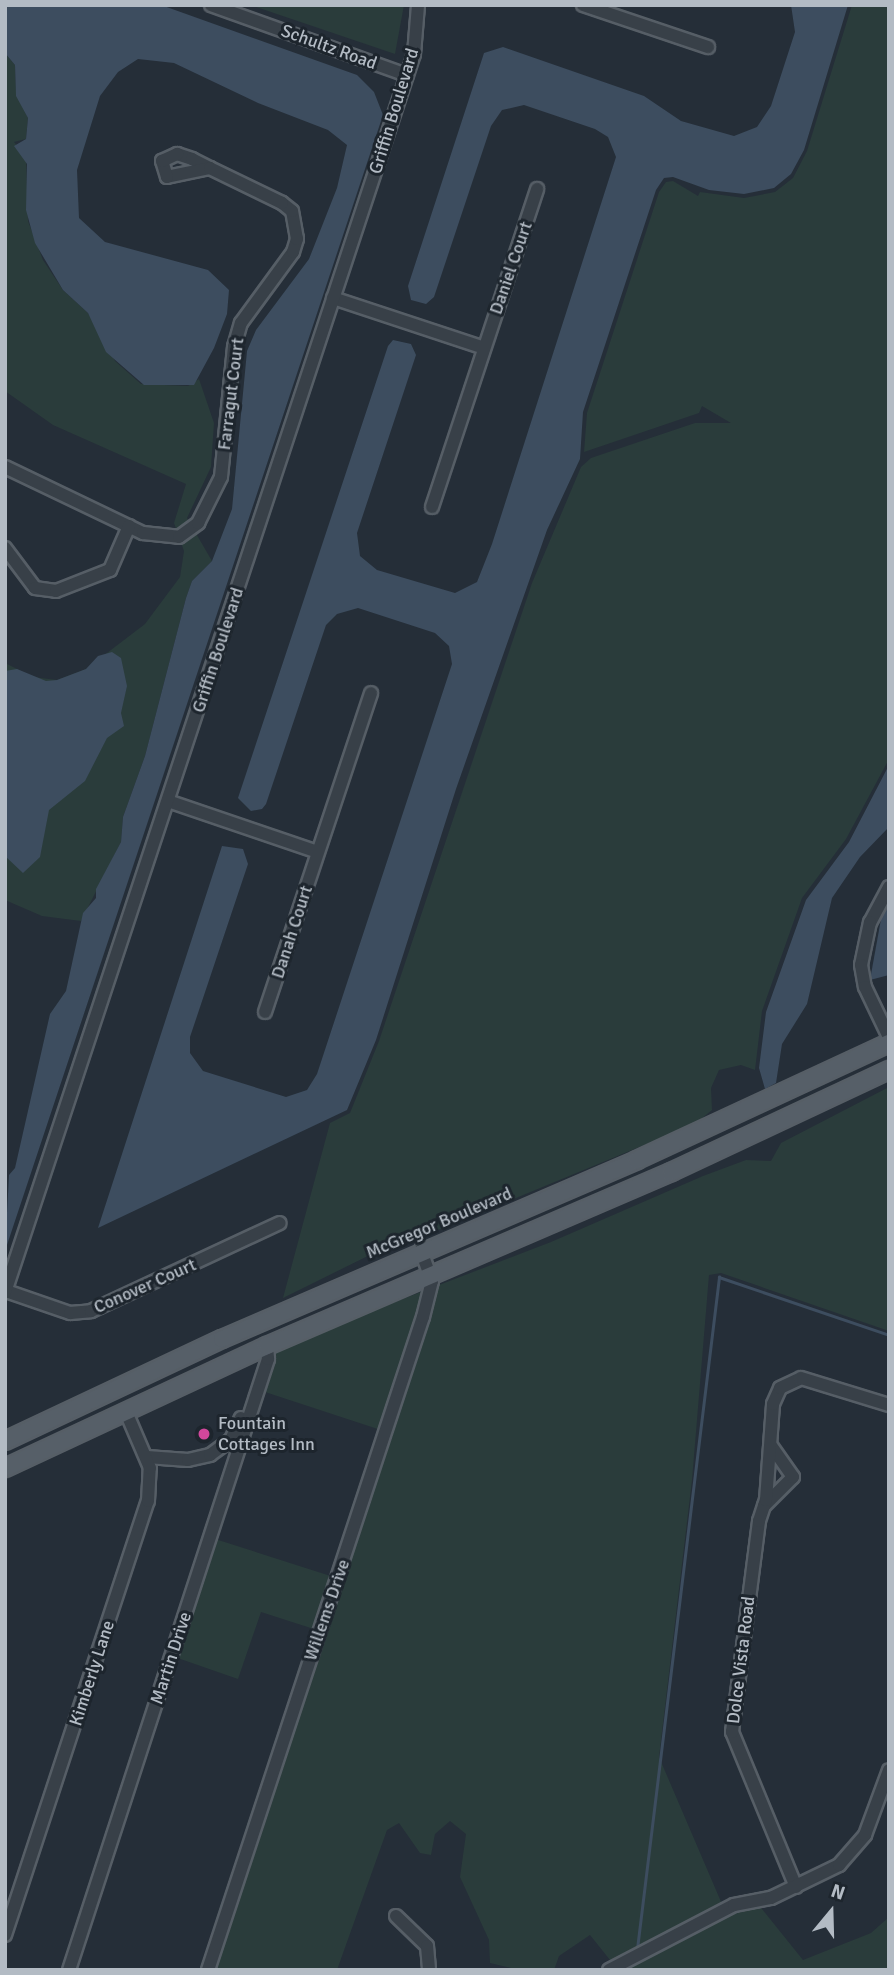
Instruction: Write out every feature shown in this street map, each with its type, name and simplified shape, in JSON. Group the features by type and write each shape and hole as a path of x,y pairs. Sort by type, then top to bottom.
{"main road":[{"name":"McGregor Boulevard","path":"5,1441 358,1278 637,1160 889,1043"},
{"path":"5,1468 267,1346 431,1273 671,1172 889,1070"},
{"path":"267,1346 280,1324 348,1289 358,1278"}],"street":[{"name":"Schultz Road","path":"211,5 407,75"},
{"name":"Griffin Boulevard","path":"5,1292 407,75 416,44 418,5"},
{"path":"583,5 708,47"},
{"name":"Farragut Court","path":"129,526 179,537 198,523 212,502 221,477 237,333 248,312 293,252 297,239 292,211 282,202 210,168"},
{"name":"Daniel Court","path":"432,507 537,189"},
{"path":"334,298 484,348"},
{"path":"5,467 129,526 110,570 56,591 35,588 5,548"},
{"name":"Danah Court","path":"265,1012 371,693"},
{"path":"168,801 318,852"},
{"path":"889,887 870,922 861,964 865,986 889,1037"},
{"name":"Conover Court","path":"5,1292 70,1313 91,1311 280,1223"},
{"path":"421,1250 431,1273"},
{"name":"Willems Drive","path":"208,1970 423,1317 431,1273"},
{"path":"146,1457 188,1460 224,1448 236,1431 267,1346"},
{"name":"Martin Drive","path":"69,1970 268,1359 267,1346"},
{"name":"Dolce Vista Road","path":"796,1887 732,1732 764,1506 773,1404 789,1380 810,1379 889,1405"},
{"name":"Kimberly Lane","path":"5,1935 145,1511 151,1479 146,1457 126,1412"},
{"path":"764,1506 793,1477 771,1446"},
{"path":"611,1969 742,1902 771,1898 839,1865 857,1847 872,1822 889,1770"},
{"path":"396,1916 426,1946 429,1970"}],"shaded area":[{"path":"250,5 404,5 395,54"},
{"path":"852,5 889,5 889,759 846,839 802,898 762,1011 755,1070 741,1065 719,1070 711,1088 712,1110 695,1124 397,1247 384,1248 283,1298 330,1123 350,1113 379,1041 532,583 581,467 591,458 695,423 731,423 702,406 699,413 584,452 587,413 659,192 666,182 673,181 698,196 700,192 744,198 775,192 793,178 807,151"},
{"path":"5,53 15,65 16,91 28,118 26,139 14,142 26,156 28,221 43,260 63,290 88,313 115,361 141,384 188,386 199,379 214,423 211,467 187,518 212,561 192,581 145,756 123,817 121,842 81,921 42,916 5,900 5,663 33,677 57,680 86,669 145,624 180,577 184,551 174,523 186,484 53,425 5,391"},
{"path":"889,1087 889,1331 721,1273 709,1275 692,1480 659,1757 725,1911 758,1904 803,1960 871,1933 889,1917 889,1970 618,1970 590,1935 559,1956 554,1970 519,1970 490,1963 489,1940 460,1877 466,1834 450,1821 435,1834 431,1855 420,1853 399,1823 387,1830 337,1970 215,1970 320,1631 261,1612 238,1679 169,1655 212,1538 340,1579 393,1434 262,1391 270,1350 551,1242 703,1176 746,1160 771,1161 781,1143"}],"water":[{"path":"5,5 161,5 357,75 374,92 383,115 5,1251 9,1175 15,1168 50,1014 66,991 83,913 96,898 96,889 121,842 123,817 145,756 192,581 212,561 232,509 247,351 256,330 309,259 337,188 347,145 328,130 258,103 174,63 138,59 118,72 100,96 77,170 79,218 105,242 208,270 229,290 227,314 214,348 194,385 144,385 106,352 88,313 63,290 35,243 26,210 27,164 14,146 26,139 28,118 16,96 15,65 5,53"},
{"path":"791,5 848,5 804,150 791,174 774,188 744,194 709,190 673,177 664,178 656,190 583,412 580,459 547,530 456,789 376,1040 347,1110 98,1228 222,846 243,849 248,864 190,1037 190,1053 203,1071 286,1097 307,1090 317,1074 452,664 449,646 435,633 358,608 337,614 326,625 266,804 262,809 251,811 238,798 388,346 393,340 411,344 416,355 357,533 360,556 377,570 455,593 477,582 492,544 616,157 608,137 595,129 524,105 502,110 491,126 434,297 426,304 411,300 408,286 484,53 503,47 644,96 681,121 734,136 757,127 771,106 795,32"},
{"path":"112,652 121,658 127,686 121,713 124,726 107,738 85,781 49,810 40,857 23,873 5,856 5,671 17,669 46,681 57,680 86,669 98,656"},
{"path":"889,765 889,827 860,857 832,898 807,1004 782,1044 776,1083 765,1089 759,1068 766,1012 806,900 849,842"},
{"path":"883,908 889,911 889,975 870,980"}],"waterway":[{"path":"637,1949 719,1277 889,1335"}],"place":[{"name":"Fountain Cottages Inn","path":"204,1434"}]}
